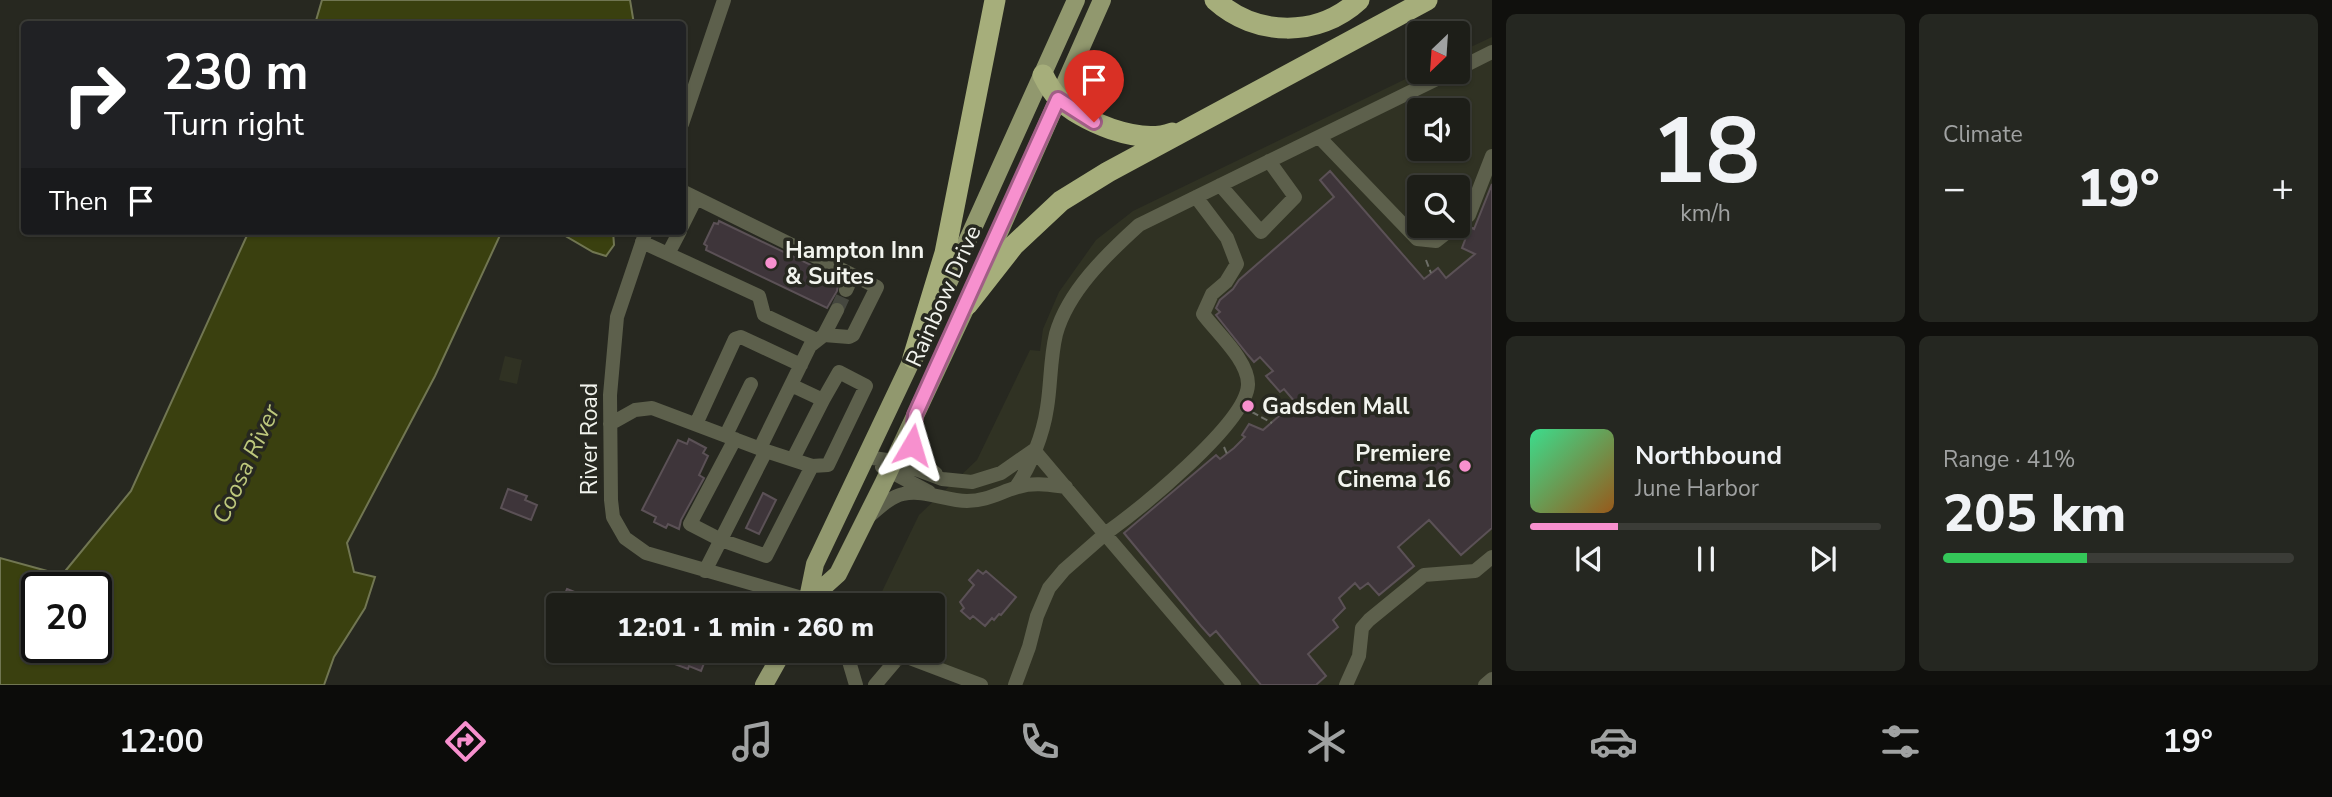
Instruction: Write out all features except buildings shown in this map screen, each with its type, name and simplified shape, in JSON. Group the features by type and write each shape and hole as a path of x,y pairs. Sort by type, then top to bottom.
{"highway":[{"path":"913,358 944,253 995,0"},
{"path":"1215,0 1253,23 1293,28 1332,19 1359,0"},
{"path":"967,305 1014,245 1061,201 1108,172 1427,0"},
{"path":"1043,75 1058,99 1094,122 1133,134 1165,135 1201,123"}],"main road":[{"name":"Rainbow Drive","path":"813,593 815,564 943,296 1076,0"},
{"name":"Rainbow Drive","path":"822,593 838,574 866,519 967,305 1102,0"},
{"path":"764,685 776,663"}],"street":[{"path":"686,112 724,0"},
{"path":"1470,63 1492,52"},
{"path":"1016,487 1030,466 1047,409 1051,358 1057,331 1069,303 1108,253 1139,225 1427,84"},
{"path":"1319,137 1407,229"},
{"path":"1470,212 1492,156"},
{"path":"1220,185 1261,232 1295,197 1269,161"},
{"path":"644,237 668,254 759,296 764,315 821,337 853,335 877,287 686,193"},
{"path":"1015,685 1049,588 1064,570 1135,512 1217,436 1237,412 1248,386 1244,364 1203,314 1212,294 1226,282 1237,264 1227,238 1196,197"},
{"path":"686,218 696,198"},
{"path":"668,254 678,235"},
{"name":"River Road","path":"644,237 617,317 610,395 612,509 620,531 631,544 646,553 776,593"},
{"path":"1416,238 1436,241 1440,238"},
{"path":"846,290 853,275"},
{"path":"705,571 810,346 821,337 837,310"},
{"path":"696,424 735,339 741,337 801,365"},
{"path":"610,425 635,410 652,408 812,466 828,465 866,386 839,372 793,459"},
{"path":"751,384 690,524 721,540 766,556 812,466"},
{"path":"791,385 823,400"},
{"path":"915,415 912,445 924,465 942,479"},
{"path":"866,457 942,479 972,482 992,477 1034,450"},
{"path":"1034,450 1234,685"},
{"path":"891,466 935,495"},
{"path":"866,519 885,503 902,494 935,495 972,501 995,497 1016,487 1039,483 1066,487"},
{"path":"1346,685 1359,656 1362,628 1369,620 1424,575 1475,571 1492,557"},
{"path":"875,685 897,659 907,657 981,685"},
{"path":"850,663 856,685"},
{"path":"1485,685 1492,679"}],"path":[{"path":"1426,260 1431,273"},
{"path":"1252,412 1272,423"},
{"path":"1223,446 1227,454"}],"shaded area":[{"name":"Gadsden Mall","path":"1492,37 1492,685 968,685 906,663 945,663 945,593 881,593 919,515 977,460 1030,350 1040,351 1043,329 1059,292 1096,240 1133,211 1407,78 1407,84 1470,84 1470,47"},
{"path":"505,356 522,360 517,384 499,380"}],"water":[{"path":"322,0 630,0 634,21 316,21"},
{"name":"Coosa River","path":"247,235 500,235 435,376 347,543 354,572 375,577 365,608 334,657 324,685 0,685 0,558 51,572 21,572 21,663 112,663 112,572 64,572 131,491"},
{"path":"564,235 613,235 614,245 606,256 593,252"}],"tunnel":[{"path":"837,310 846,290"}],"place":[{"name":"Hampton Inn & Suites","path":"771,263"},
{"name":"Gadsden Mall","path":"1248,406"},
{"name":"Premiere Cinema 16","path":"1465,466"}],"route":[{"path":"912,445 915,415 1058,99 1094,122"}]}
